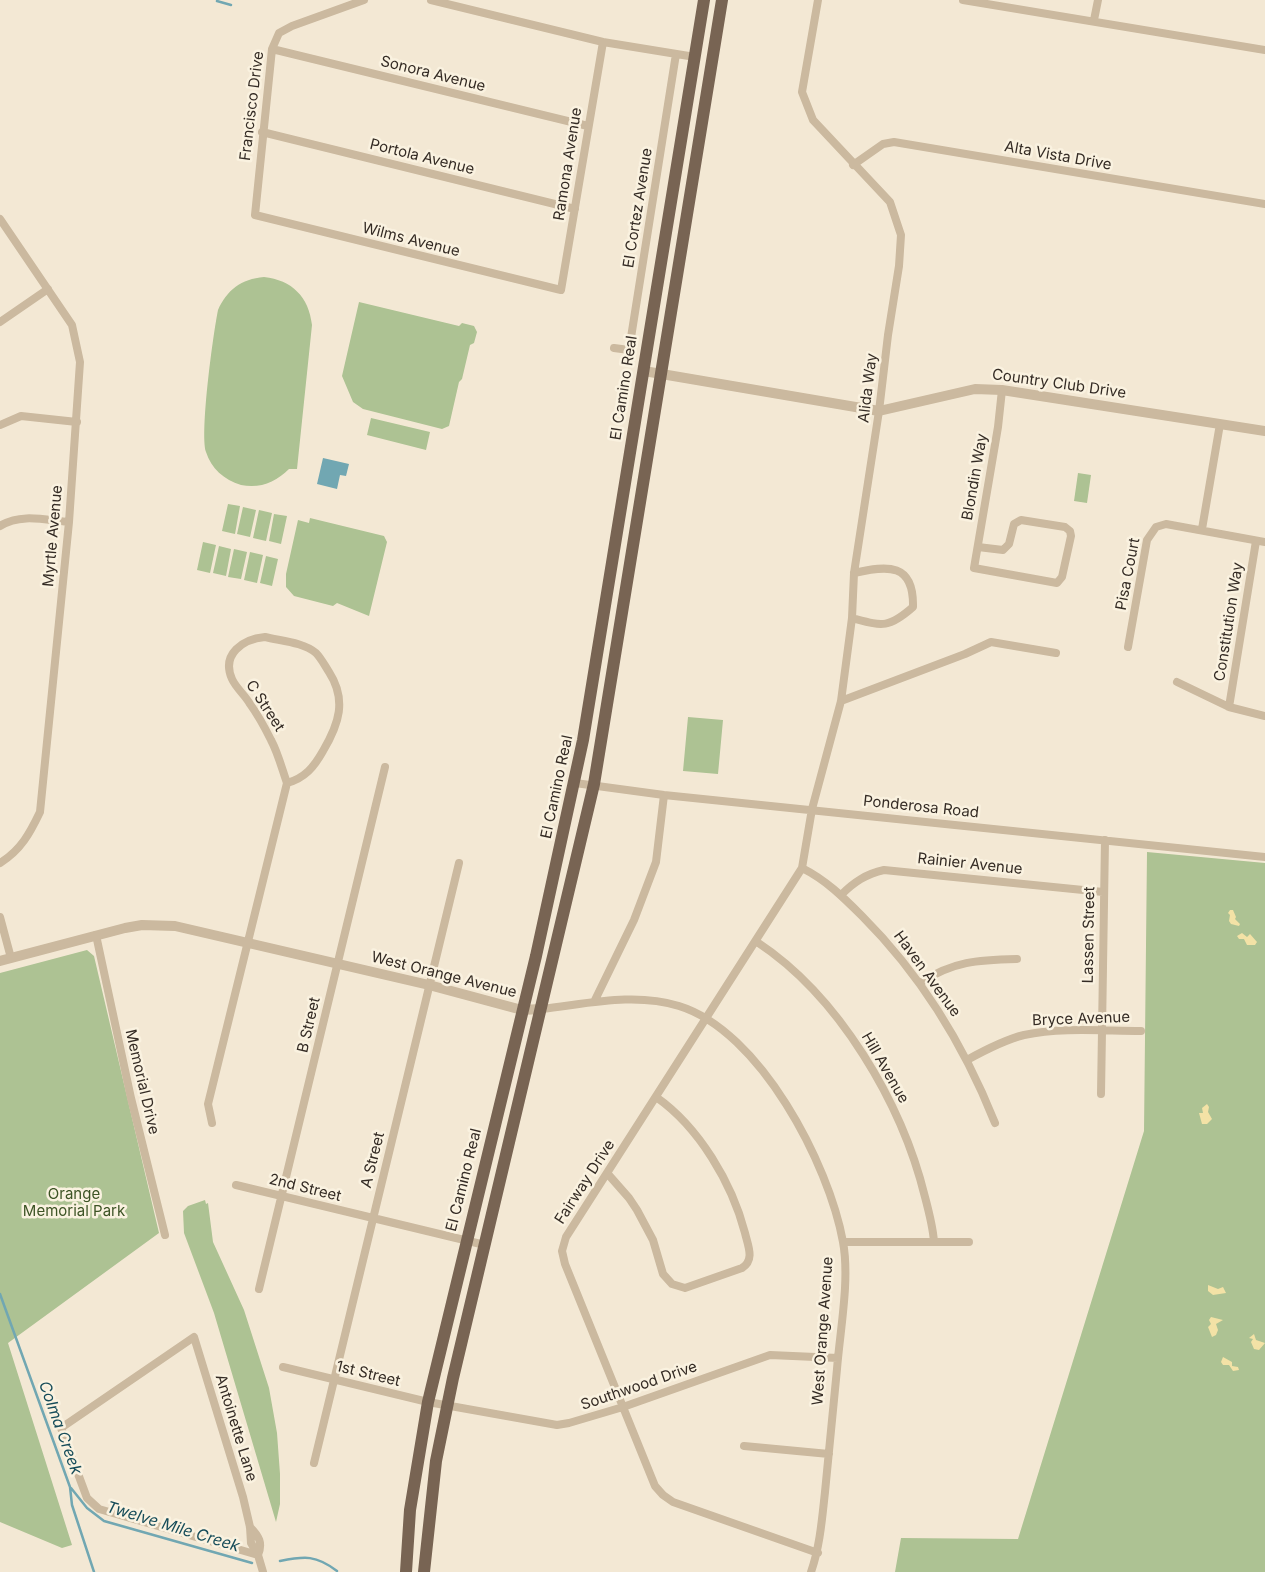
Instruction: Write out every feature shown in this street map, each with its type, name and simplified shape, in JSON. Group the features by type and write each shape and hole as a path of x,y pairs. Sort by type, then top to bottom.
{"main road":[{"name":"El Camino Real","path":"406,1572 410,1510 428,1402 575,783 704,0"},
{"path":"424,1572 436,1461 447,1406 594,784 722,0"}],"street":[{"name":"Francisco Drive","path":"255,216 262,132 272,49 279,33 292,26 364,0"},
{"path":"431,0 603,42 695,57"},
{"name":"Alida Way","path":"812,809 841,701 852,618 854,572 879,411 889,325 899,266 901,235 890,202 853,165 813,120 802,92 818,0"},
{"path":"963,0 1094,20 1265,50"},
{"path":"1094,20 1098,0"},
{"name":"Ramona Avenue","path":"561,290 603,42"},
{"name":"Sonora Avenue","path":"272,49 588,126"},
{"name":"El Cortez Avenue","path":"614,348 629,350 676,54"},
{"name":"Portola Avenue","path":"262,132 575,208"},
{"name":"Alta Vista Drive","path":"853,165 883,144 894,142 1265,204"},
{"name":"Wilms Avenue","path":"255,216 561,290"},
{"name":"Myrtle Avenue","path":"0,220 72,325 80,362 69,522 40,812 28,838 13,855 0,863"},
{"path":"0,322 48,289"},
{"name":"Country Club Drive","path":"644,371 879,411 975,389 1002,390 1265,431"},
{"name":"Blondin Way","path":"978,547 1003,550 1009,544 1014,524 1021,520 1065,527 1071,533 1062,577 1057,583 974,568 1002,390"},
{"path":"0,425 21,416 77,422"},
{"path":"1202,529 1220,424"},
{"path":"0,526 14,519 24,518 69,522"},
{"name":"Pisa Court","path":"1128,647 1149,534 1161,524 1202,529 1265,542"},
{"name":"Constitution Way","path":"1229,707 1256,541"},
{"path":"852,618 882,625 898,621 913,607 913,594 909,580 894,570 880,567 854,572"},
{"name":"C Street","path":"265,636 308,648 318,655 336,684 340,696 336,729 314,766 300,779 287,783 272,742 250,703 232,680 229,667 232,652 251,638 265,636"},
{"path":"841,701 965,654 991,642 1056,652"},
{"path":"1177,682 1229,707 1265,716"},
{"name":"B Street","path":"259,1288 386,767"},
{"path":"212,1123 208,1104 287,783"},
{"name":"Ponderosa Road","path":"575,783 594,784 664,795 1265,857"},
{"path":"594,1000 634,920 656,862 664,795"},
{"name":"Fairway Drive","path":"812,809 802,868 757,942 566,1237 562,1251 565,1264 655,1486 673,1502 818,1553"},
{"name":"Lassen Street","path":"1101,1094 1105,840"},
{"name":"A Street","path":"314,1463 458,863"},
{"name":"Haven Avenue","path":"802,868 818,876 841,895 884,938 920,983 944,1019 967,1060 995,1123"},
{"name":"Rainier Avenue","path":"841,895 858,880 869,874 884,870 1103,892"},
{"path":"0,916 11,958"},
{"name":"West Orange Avenue","path":"0,961 96,935 152,924 204,931 429,985 522,1010 541,1009 594,1000 634,999 679,1006 706,1020 730,1036 753,1060 792,1114 823,1176 843,1242 845,1273 829,1454 818,1553 811,1572"},
{"name":"Memorial Drive","path":"96,935 131,1098 165,1235"},
{"name":"Hill Avenue","path":"757,942 778,955 806,983 855,1042 894,1109 908,1142 920,1176 934,1242"},
{"path":"920,983 955,965 978,960 1017,960"},
{"name":"Bryce Avenue","path":"967,1060 1022,1036 1043,1032 1141,1031"},
{"path":"607,1173 637,1210 652,1240 663,1274 672,1284 685,1288 742,1268 748,1262 750,1253 743,1226 733,1199 719,1171 690,1129 666,1104 656,1097"},
{"name":"2nd Street","path":"236,1185 485,1245"},
{"path":"843,1242 969,1242"},
{"name":"Antoinette Lane","path":"258,1555 99,1509 87,1498 61,1428 194,1337 250,1527 260,1541 261,1548 258,1555 264,1572"},
{"name":"Southwood Drive","path":"447,1406 557,1425 570,1424 770,1356 838,1358"},
{"name":"1st Street","path":"282,1367 447,1406"},
{"path":"744,1446 829,1454"}],"green space":[{"path":"264,277 291,286 303,298 312,325 297,469 289,469 273,481 261,485 248,486 235,483 224,477 208,458 205,441 206,404 210,360 218,310 230,291 248,280"},
{"path":"359,302 459,326 462,323 474,326 477,332 474,343 470,345 449,426 442,429 363,409 353,402 342,376"},
{"path":"371,418 430,432 426,450 367,435"},
{"path":"1078,473 1091,475 1087,503 1074,501"},
{"path":"228,504 240,506 235,534 222,531"},
{"path":"243,507 256,510 250,537 237,534"},
{"path":"259,510 272,513 266,541 253,538"},
{"path":"274,514 287,516 281,544 269,541"},
{"path":"310,518 384,536 387,542 369,616 337,603 333,606 294,596 286,587 286,574 298,520 309,523"},
{"path":"203,542 216,545 210,573 197,570"},
{"path":"219,546 231,549 226,576 213,573"},
{"path":"234,549 247,552 241,579 228,577"},
{"path":"250,552 263,555 257,583 244,580"},
{"path":"266,556 278,559 272,586 260,583"},
{"path":"688,717 723,720 718,774 683,771"},
{"path":"1147,852 1265,863 1265,1572 895,1572 901,1538 1018,1539 1144,1131"},
{"name":"Orange Memorial Park","path":"87,950 94,956 159,1233 8,1343 72,1545 62,1548 0,1522 0,973"},
{"path":"205,1200 206,1204 208,1203 213,1242 244,1310 269,1388 277,1433 280,1474 280,1504 276,1522 214,1313 184,1233 183,1211 188,1206"}],"sand":[{"path":"1230,910 1233,910 1235,919 1240,924 1239,926 1231,924 1229,921 1230,915 1228,913"},
{"path":"1242,933 1247,937 1250,934 1257,942 1255,945 1247,945 1244,939 1239,939 1237,936"},
{"path":"1207,1104 1209,1107 1208,1112 1212,1119 1207,1124 1202,1124 1199,1113 1203,1113 1202,1108"},
{"path":"1208,1285 1218,1289 1223,1287 1226,1293 1213,1295 1208,1291"},
{"path":"1211,1317 1223,1320 1216,1324 1218,1330 1216,1335 1212,1337 1208,1327 1211,1324 1209,1320"},
{"path":"1254,1334 1256,1340 1265,1343 1259,1350 1254,1349 1251,1342 1253,1339 1249,1338"},
{"path":"1223,1357 1232,1362 1232,1366 1238,1367 1239,1370 1233,1371 1229,1365 1223,1365 1221,1362"}],"water":[{"path":"323,458 349,464 346,476 340,475 337,489 317,484"}],"waterway":[{"path":"217,1 231,5"},
{"name":"Colma Creek","path":"0,1294 70,1487 72,1505 94,1572"},
{"name":"Twelve Mile Creek","path":"71,1488 87,1508 104,1521 252,1563"},
{"name":"Twelve Mile Creek","path":"280,1561 296,1558 316,1559 337,1571"}]}
